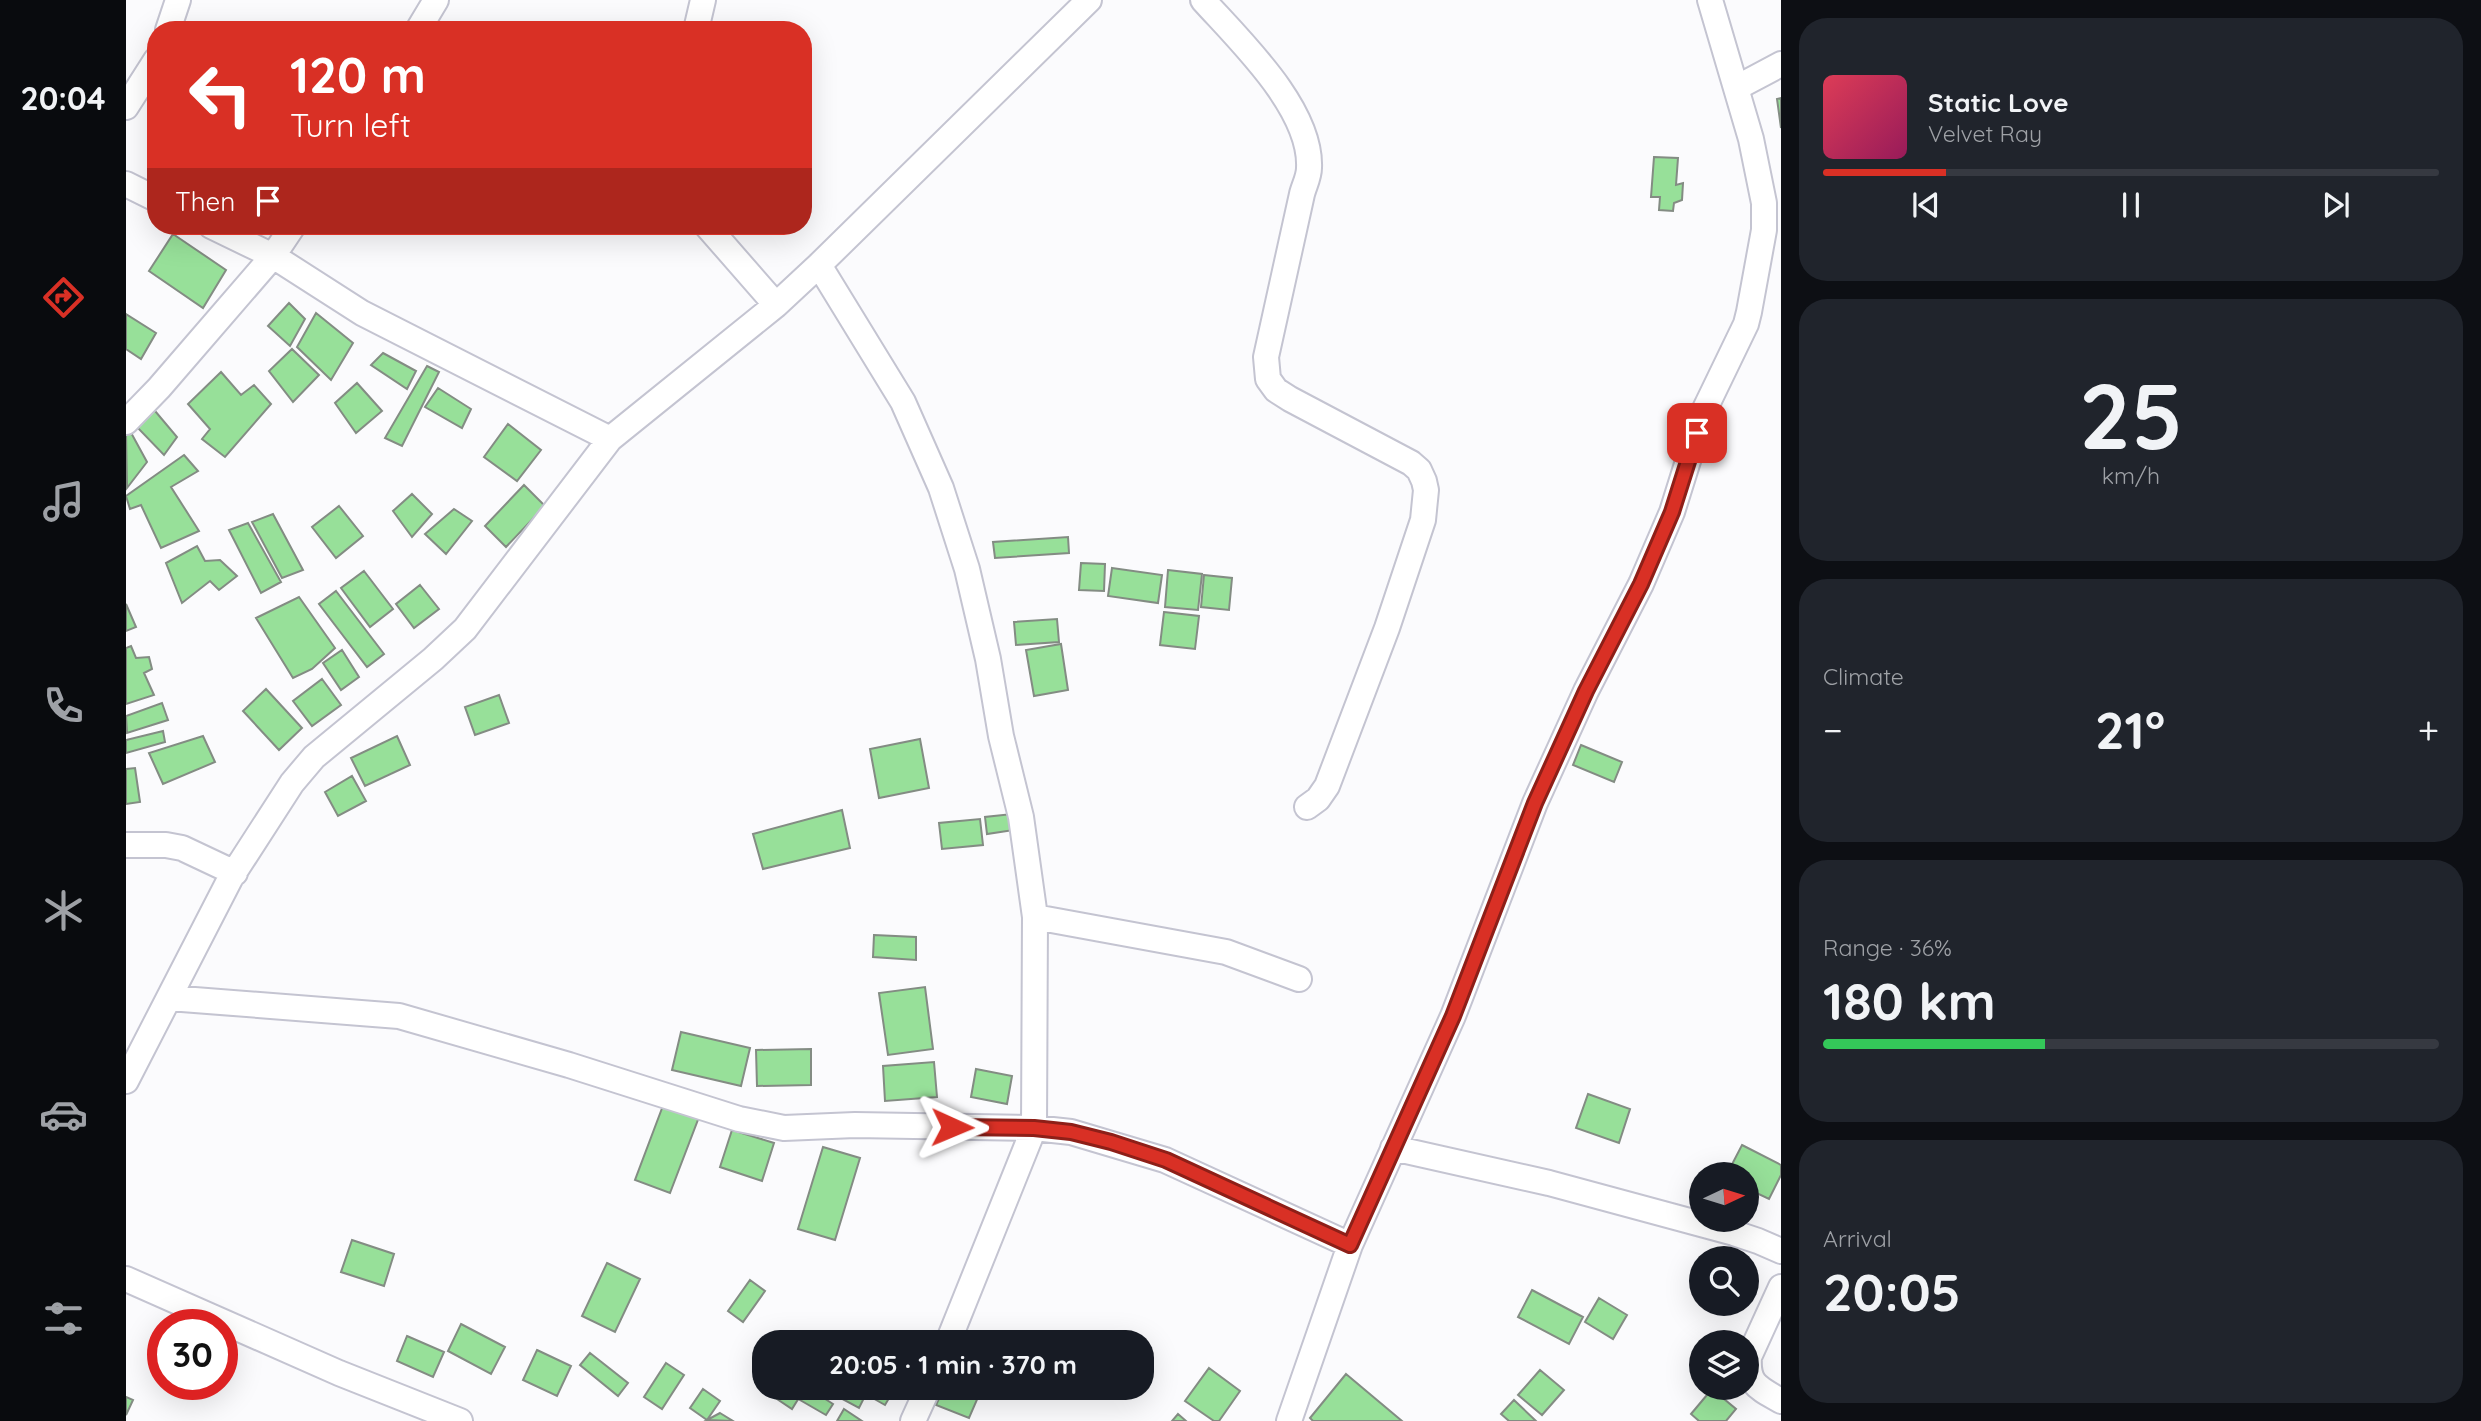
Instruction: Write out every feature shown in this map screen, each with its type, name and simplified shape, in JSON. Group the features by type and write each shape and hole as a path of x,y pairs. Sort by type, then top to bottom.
{"street":[{"path":"171,21 178,0"},
{"path":"423,21 436,0"},
{"path":"698,21 703,0"},
{"path":"126,1081 235,873 292,783 314,757 433,659 465,629 610,439 776,305 1088,0"},
{"path":"1203,0 1274,79 1296,119 1308,152 1309,172 1301,194 1266,345 1268,379 1276,390 1290,399 1411,463 1419,470 1426,490 1423,520 1346,738 1327,786 1318,799 1307,807"},
{"path":"1289,1421 1350,1245 1453,1016 1535,803 1586,691 1641,584 1667,524 1703,412 1746,324 1764,230 1764,203 1751,139 1710,0"},
{"path":"1735,88 1781,64"},
{"path":"126,107 147,74"},
{"path":"126,184 147,194"},
{"path":"230,235 273,256 362,313 610,439"},
{"path":"126,422 159,388 273,256 287,235"},
{"path":"715,235 776,305"},
{"path":"819,265 903,402 941,488 967,569 988,659 1001,736 1021,817 1035,917 1034,1128 953,1330"},
{"path":"126,845 155,844 182,848 235,873"},
{"path":"1035,917 1226,952 1299,979"},
{"path":"169,998 399,1016 763,1125 784,1128 855,1125 1034,1128 1071,1132 1166,1160 1350,1245"},
{"path":"1393,1148 1549,1183 1734,1233 1781,1251"},
{"path":"126,1279 339,1373 460,1421"},
{"path":"1781,1287 1749,1357 1748,1369 1751,1380 1759,1388 1781,1401"},
{"path":"913,1421 923,1400"}],"building":[{"path":"1781,98 1781,128 1777,99"},
{"path":"1654,157 1678,158 1676,185 1683,183 1682,200 1674,203 1673,211 1659,210 1660,197 1651,197"},
{"path":"172,235 226,270 203,308 149,271"},
{"path":"289,303 305,319 290,346 268,326"},
{"path":"316,313 353,343 331,380 297,347"},
{"path":"126,314 156,333 141,359 126,349"},
{"path":"292,349 319,375 293,402 269,371"},
{"path":"383,353 416,371 407,389 371,365"},
{"path":"427,366 439,372 402,446 385,438"},
{"path":"221,372 241,395 254,385 271,404 225,457 202,439 210,429 188,404"},
{"path":"357,383 382,411 356,433 335,403"},
{"path":"438,388 471,409 462,428 425,407"},
{"path":"150,405 177,437 164,455 135,425"},
{"path":"508,424 541,450 517,481 484,457"},
{"path":"129,429 147,462 127,488 126,432"},
{"path":"184,455 198,471 171,487 199,531 161,548 141,505 130,509 126,496"},
{"path":"524,485 545,506 506,547 485,526"},
{"path":"412,494 432,514 412,537 393,511"},
{"path":"339,506 363,536 336,558 312,527"},
{"path":"454,509 472,521 446,554 425,534"},
{"path":"273,514 303,570 282,578 252,522"},
{"path":"248,523 281,582 261,593 229,530"},
{"path":"1068,537 1069,553 995,558 993,542"},
{"path":"197,546 205,561 220,560 237,576 219,590 210,581 182,603 166,563"},
{"path":"1081,563 1105,564 1104,591 1079,590"},
{"path":"1112,568 1162,575 1158,603 1108,596"},
{"path":"1168,570 1202,574 1198,610 1165,607"},
{"path":"364,571 393,609 370,627 341,588"},
{"path":"1204,575 1232,578 1229,610 1201,607"},
{"path":"420,585 439,609 414,628 396,604"},
{"path":"336,591 384,654 367,667 319,604"},
{"path":"299,597 335,648 312,669 293,678 256,618"},
{"path":"126,604 136,627 126,631"},
{"path":"1164,612 1199,616 1195,649 1160,645"},
{"path":"1057,619 1059,642 1016,645 1014,622"},
{"path":"1061,644 1068,690 1034,696 1026,650"},
{"path":"131,646 136,658 149,657 152,669 144,673 154,695 126,704 126,648"},
{"path":"342,650 359,677 341,690 323,663"},
{"path":"322,679 341,705 312,726 293,701"},
{"path":"266,689 302,728 279,750 243,711"},
{"path":"499,695 509,723 475,735 465,707"},
{"path":"162,703 168,720 127,733 126,716"},
{"path":"163,731 165,742 126,753 126,740"},
{"path":"203,736 215,762 163,784 149,753"},
{"path":"397,736 410,765 365,786 351,758"},
{"path":"920,739 929,788 879,798 870,749"},
{"path":"1581,745 1622,762 1614,782 1573,765"},
{"path":"135,768 140,802 126,804 126,769"},
{"path":"352,776 366,801 338,816 325,792"},
{"path":"842,810 850,848 763,869 753,834"},
{"path":"1012,814 1014,830 987,834 985,817"},
{"path":"980,819 983,845 942,849 939,823"},
{"path":"874,935 916,937 916,960 873,957"},
{"path":"925,987 933,1049 888,1055 879,993"},
{"path":"681,1032 750,1048 741,1086 672,1070"},
{"path":"811,1049 811,1085 757,1086 756,1050"},
{"path":"934,1062 937,1097 885,1101 883,1066"},
{"path":"976,1069 1012,1076 1007,1104 971,1097"},
{"path":"1588,1094 1630,1109 1619,1143 1576,1128"},
{"path":"664,1103 699,1117 670,1193 635,1180"},
{"path":"732,1130 774,1143 762,1181 720,1167"},
{"path":"1742,1145 1781,1165 1781,1175 1769,1199 1759,1194 1759,1162 1733,1162"},
{"path":"823,1147 860,1158 835,1240 798,1229"},
{"path":"352,1240 394,1254 384,1286 341,1272"},
{"path":"607,1263 640,1279 615,1332 582,1316"},
{"path":"750,1280 765,1291 743,1322 728,1311"},
{"path":"1532,1290 1583,1317 1569,1344 1518,1317"},
{"path":"1599,1298 1627,1315 1613,1339 1585,1322"},
{"path":"461,1324 505,1347 491,1374 448,1351"},
{"path":"407,1336 444,1352 433,1377 397,1361"},
{"path":"537,1350 571,1366 557,1396 523,1380"},
{"path":"590,1353 628,1383 618,1396 580,1365"},
{"path":"666,1363 684,1375 662,1409 644,1397"},
{"path":"1209,1368 1240,1391 1219,1421 1214,1421 1185,1401"},
{"path":"1540,1370 1564,1390 1542,1415 1518,1395"},
{"path":"1346,1374 1402,1421 1313,1421 1310,1418"},
{"path":"703,1389 720,1401 707,1420 690,1408"},
{"path":"126,1397 133,1400 126,1415"},
{"path":"778,1400 798,1400 792,1409"},
{"path":"800,1400 827,1400 833,1404 826,1415"},
{"path":"844,1400 863,1400 859,1408"},
{"path":"938,1400 977,1400 969,1418 936,1405"},
{"path":"1514,1400 1536,1421 1509,1421 1501,1414"},
{"path":"1703,1400 1725,1400 1736,1409 1726,1421 1699,1421 1691,1414"},
{"path":"844,1409 862,1421 837,1421"},
{"path":"720,1413 733,1421 707,1420"},
{"path":"1178,1414 1186,1421 1172,1421"}],"route":[{"path":"952,1127 1034,1128 1071,1132 1111,1142 1166,1160 1350,1245 1453,1016 1535,803 1586,691 1641,584 1672,512 1697,433"}]}
